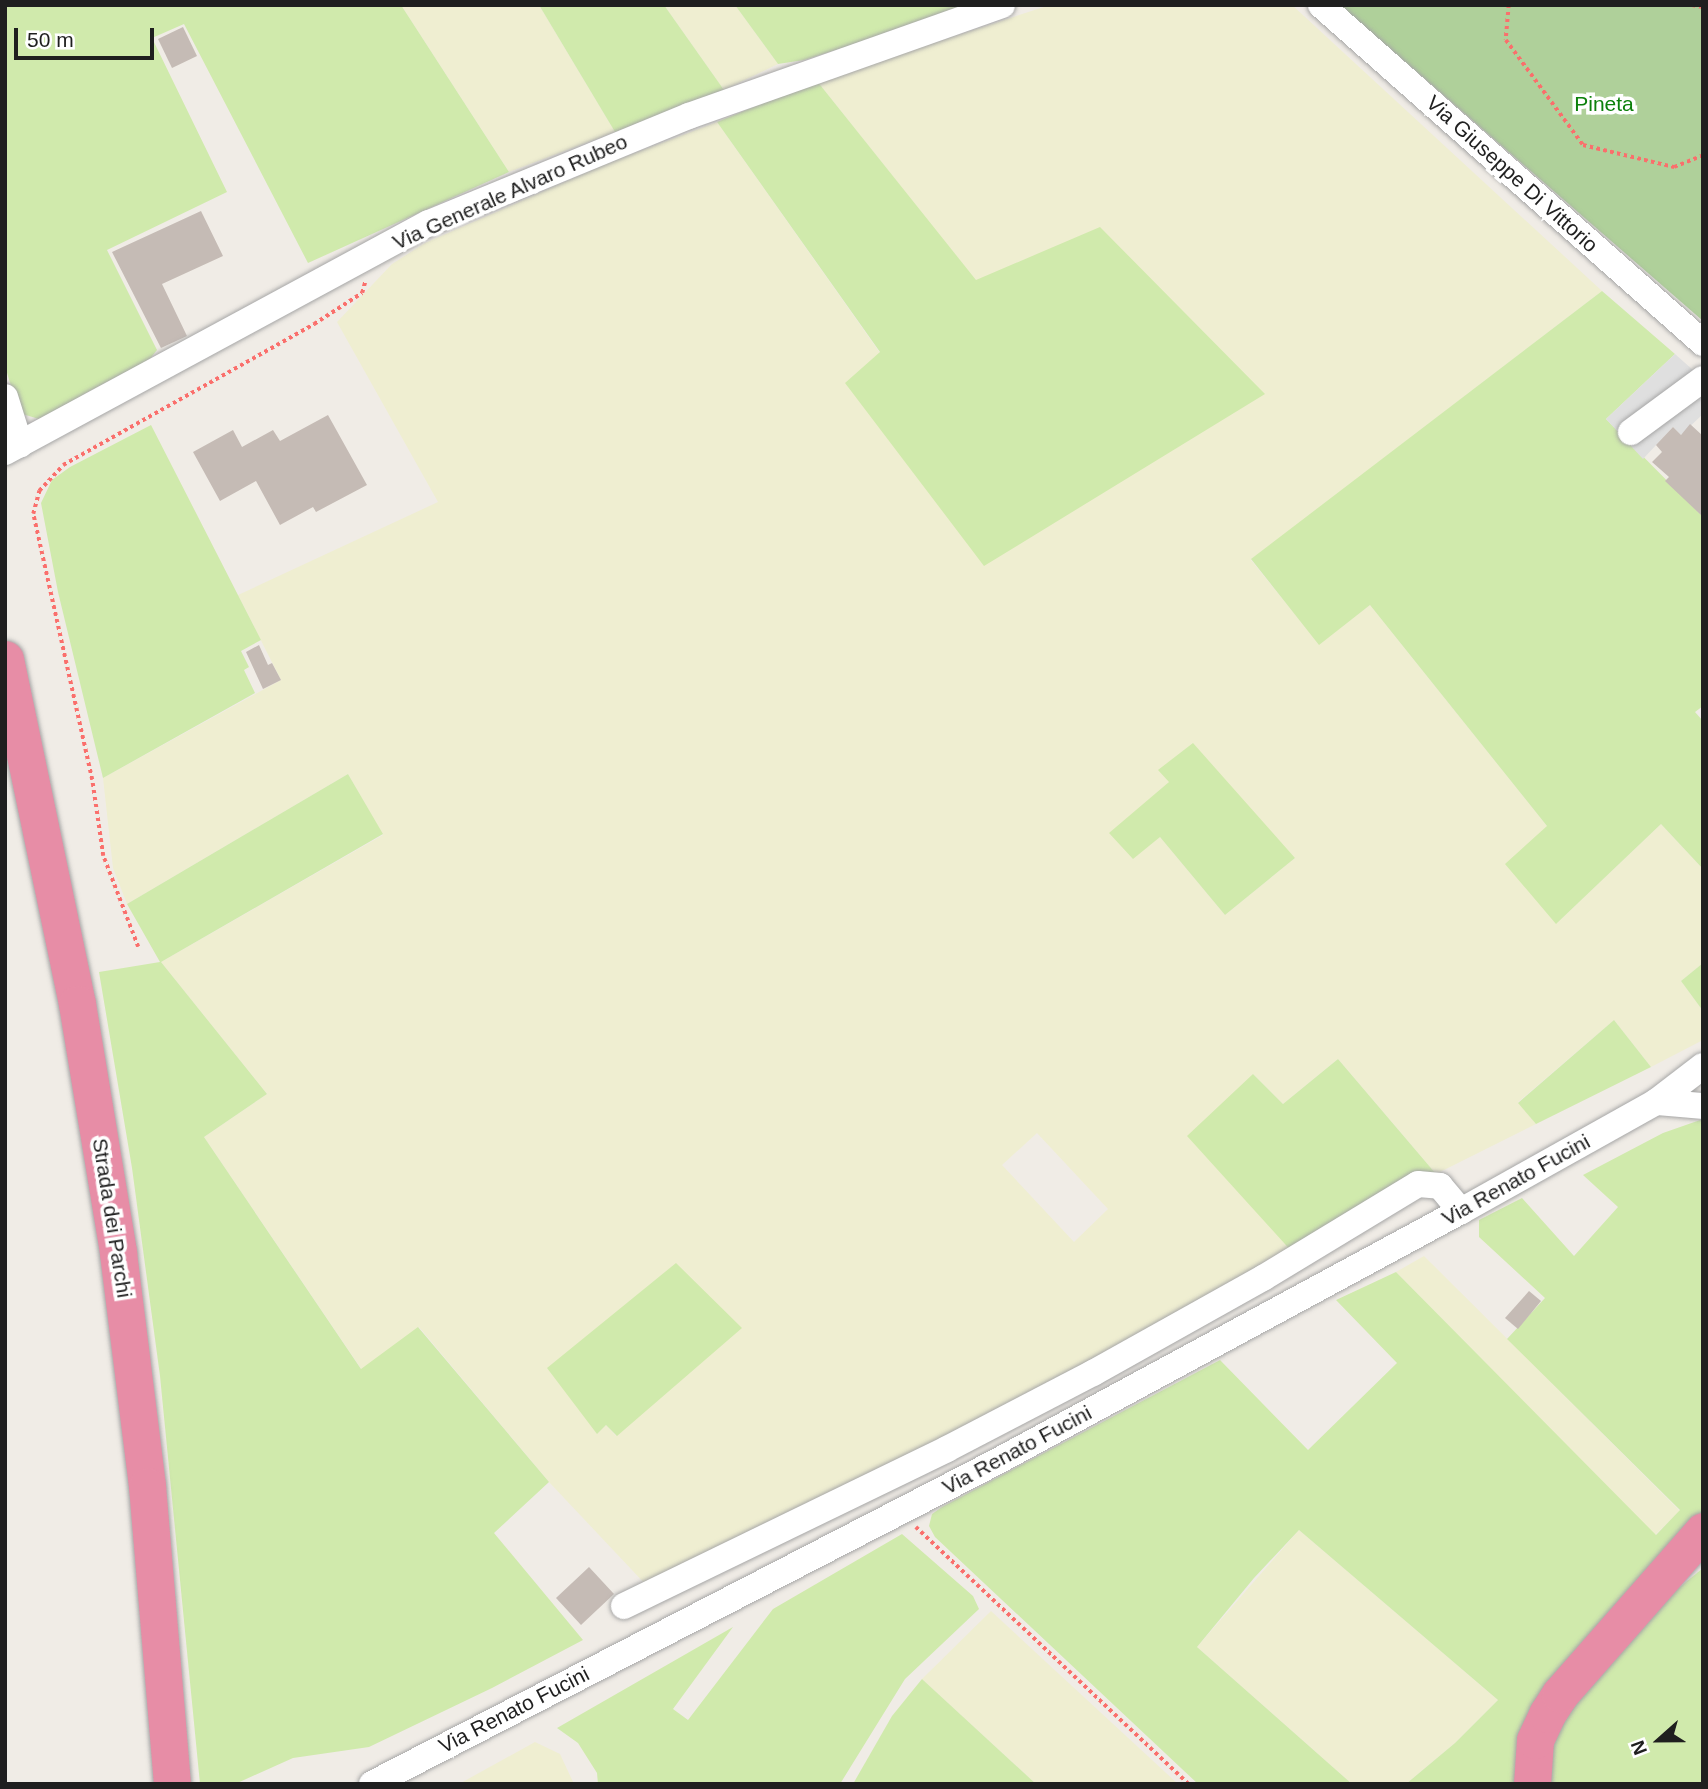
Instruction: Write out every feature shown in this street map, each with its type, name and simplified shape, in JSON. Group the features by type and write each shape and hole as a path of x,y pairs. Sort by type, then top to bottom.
{"highway":[{"name":"Strada dei Parchi","path":"5,659 72,977 118,1253 148,1486 172,1784"},
{"name":"Strada dei Parchi","path":"5,771 55,1016 94,1262 125,1506 148,1784"},
{"path":"1532,1784 1535,1740 1546,1714 1560,1694 1703,1531"},
{"path":"1546,1784 1546,1759 1551,1741 1570,1703 1680,1577 1703,1558"}],"street":[{"name":"Via Generale Alvaro Rubeo","path":"13,449 429,223 690,116 1002,5"},
{"name":"Via Giuseppe Di Vittorio","path":"1321,5 1703,343"},
{"path":"1631,432 1703,379"},
{"path":"5,397 13,449"},
{"name":"Via Renato Fucini","path":"372,1784 900,1511 1461,1211 1656,1102 1703,1066"},
{"path":"1656,1102 1703,1106"},
{"path":"624,1606 1045,1399 1263,1278 1418,1184 1440,1186 1461,1211"}],"path":[{"path":"1508,5 1506,40 1583,145 1674,167 1703,155"},
{"path":"1692,5 1703,7"},
{"path":"138,947 103,856 92,780 33,514 39,491 63,465 264,353 362,293 373,254"},
{"path":"900,1511 1189,1784"}],"green space":[{"path":"5,5 401,5 509,172 308,263 184,24 152,38 227,192 107,250 157,350 149,360 86,393 58,412 39,419 19,413 5,366"},
{"path":"401,5 539,5 615,132 509,172"},
{"path":"539,5 664,5 724,90 615,132"},
{"path":"664,5 735,5 778,64 724,90"},
{"path":"735,5 978,5 804,60 778,64"},
{"path":"1050,5 1292,5 1602,291 1251,560 1319,644 1370,605 1547,826 1557,923 1661,824 1703,869 1703,963 1681,981 1703,1011 1703,1040 1651,1067 1614,1020 1518,1102 1536,1124 1436,1174 1338,1059 1283,1104 1253,1074 1294,1254 1102,1364 648,1587 549,1482 419,1327 362,1370 204,1137 267,1094 161,962 383,835 348,774 127,904 113,868 103,778 281,680 238,595 438,502 337,322 392,264 425,243 606,164 717,122 880,353 846,383 1100,228 976,281 817,81","holes":["1159,769 1295,858 1225,915 1160,837 1169,781","1037,1133 1108,1209 1074,1242 1002,1165","677,1263 616,1436 606,1425 597,1434"]},
{"name":"Pineta","path":"1340,5 1703,5 1703,321"},
{"path":"817,81 976,280 1100,227 1265,394 984,566 845,383 880,352 717,122"},
{"path":"1602,291 1675,354 1606,419 1703,517 1703,706 1695,712 1703,721 1703,869 1661,824 1556,924 1505,864 1547,826 1370,605 1319,645 1251,559"},
{"path":"151,425 261,640 241,651 249,667 244,670 255,693 103,778 58,592 41,503 52,480 70,467"},
{"path":"1193,743 1295,858 1225,915 1160,837 1133,859 1109,833 1169,782 1158,770"},
{"path":"348,774 383,834 161,962 267,1094 204,1137 361,1369 418,1327 549,1482 494,1533 583,1640 492,1688 369,1747 293,1758 235,1784 200,1784 160,1376 132,1168 99,972 160,962 127,904"},
{"path":"1703,963 1703,1011 1681,981"},
{"path":"1614,1020 1651,1067 1536,1124 1518,1103"},
{"path":"1338,1059 1436,1174 1294,1254 1187,1136 1253,1074 1283,1104"},
{"path":"1703,1119 1703,1519 1612,1621 1525,1784 1406,1784 1455,1743 1498,1700 1299,1530 1254,1578 1197,1647 1352,1784 1198,1784 935,1537 929,1526 932,1514 942,1507 1220,1360 1308,1450 1397,1363 1336,1300 1396,1272 1656,1535 1680,1510 1507,1339 1545,1298 1479,1237 1479,1220 1522,1198 1574,1256 1618,1207 1583,1175 1663,1133"},
{"path":"1424,1256 1680,1511 1655,1535 1396,1272"},
{"path":"676,1263 742,1328 617,1436 606,1425 597,1434 547,1368"},
{"path":"1299,1530 1498,1700 1455,1743 1406,1784 1352,1784 1197,1647"},
{"path":"902,1534 973,1596 979,1609 905,1679 840,1784 598,1784 597,1773 578,1743 557,1728 733,1627 673,1709 688,1720 773,1609"},
{"path":"1703,1568 1703,1784 1550,1784 1553,1745 1568,1714 1669,1596"},
{"path":"991,1611 1178,1784 1036,1784 922,1679"},
{"path":"922,1679 1036,1784 853,1784 892,1716"},
{"path":"535,1742 560,1754 574,1784 459,1784"}],"shaded area":[{"path":"1675,354 1703,379 1703,414 1681,435 1673,427 1643,459 1606,419"}],"building":[{"path":"183,27 197,56 172,68 158,39"},
{"path":"201,211 223,256 162,284 187,336 161,348 112,252"},
{"path":"328,415 367,485 316,512 313,507 280,525 256,481 220,501 193,452 233,430 242,447 273,430 280,441"},
{"path":"1690,424 1703,436 1703,517 1665,481 1669,477 1652,462 1662,452 1656,445 1673,427 1681,435"},
{"path":"259,645 268,665 272,663 281,680 263,689 246,652"},
{"path":"1529,1291 1541,1301 1518,1329 1505,1318"},
{"path":"589,1567 614,1594 581,1625 556,1598"}]}
